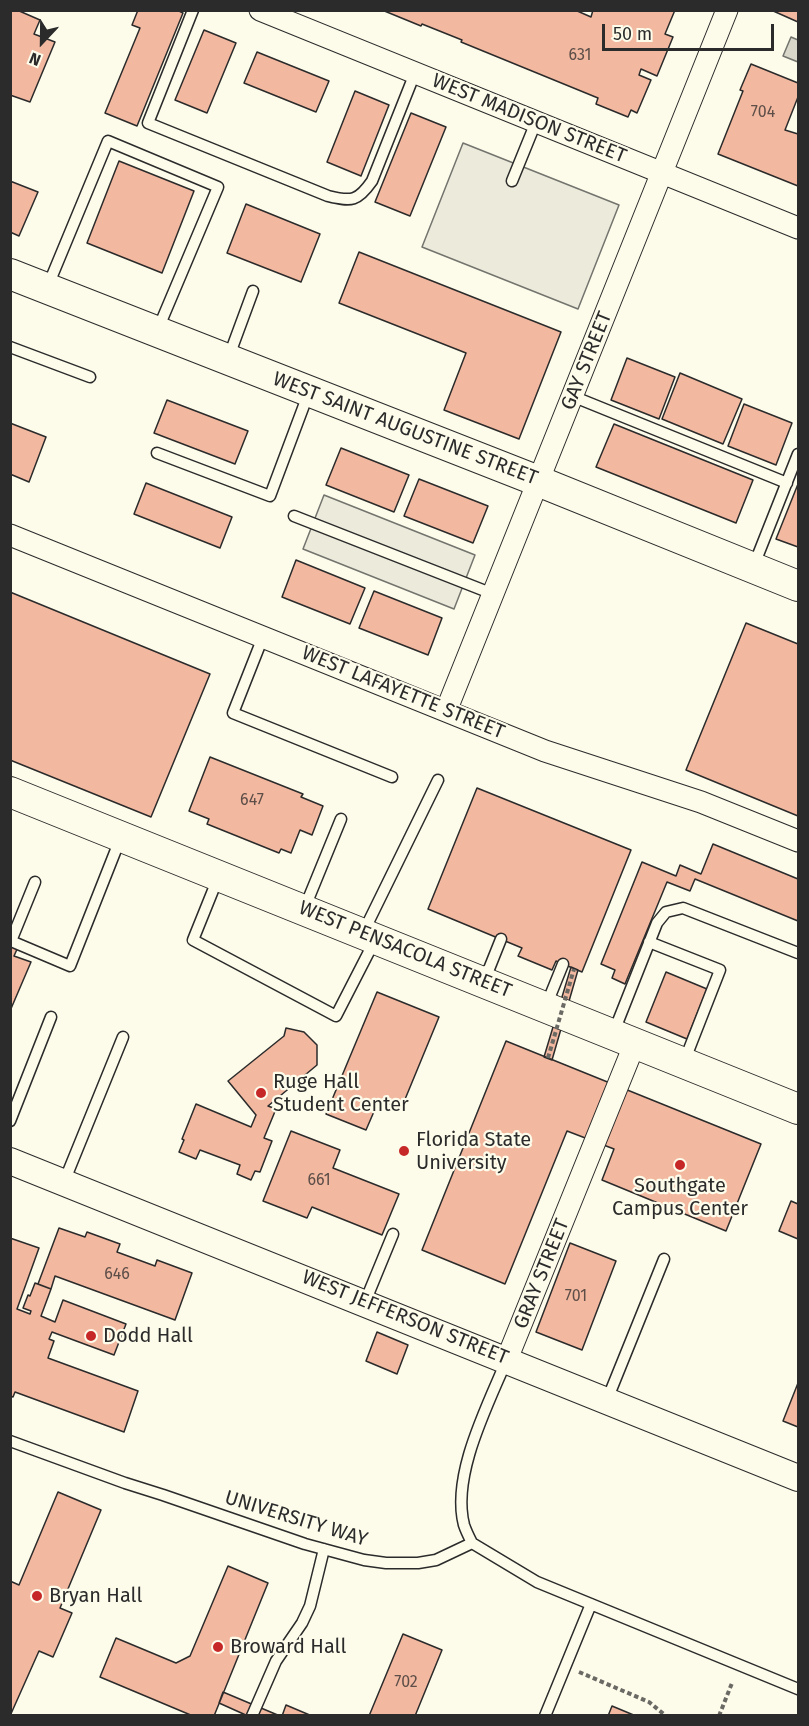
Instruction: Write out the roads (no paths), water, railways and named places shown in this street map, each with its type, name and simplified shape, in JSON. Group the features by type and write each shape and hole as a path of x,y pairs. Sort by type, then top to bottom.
{"main road":[{"name":"WEST SAINT AUGUSTINE STREET","path":"10,274 798,586"},
{"name":"WEST PENSACOLA STREET","path":"10,792 798,1109"}],"street":[{"name":"WEST MADISON STREET","path":"260,10 798,228"},
{"name":"GAY STREET","path":"446,711 727,10"},
{"name":"WEST LAFAYETTE STREET","path":"10,535 545,751 701,802 798,841"},
{"name":"GRAY STREET","path":"507,1359 624,1038"},
{"name":"WEST JEFFERSON STREET","path":"10,1161 798,1478"}],"lane":[{"path":"193,10 148,123 328,196 346,201 362,195 372,181 416,74"},
{"path":"513,181 536,122"},
{"path":"46,288 108,141 218,187 157,332"},
{"path":"228,359 254,291"},
{"path":"10,347 90,377"},
{"path":"158,453 270,496 309,392"},
{"path":"572,396 787,483"},
{"path":"753,568 798,454"},
{"path":"294,516 493,594"},
{"path":"263,637 233,713 392,777"},
{"path":"219,876 193,940 336,1016 438,780"},
{"path":"304,910 341,819"},
{"path":"35,882 11,941 70,966 121,837"},
{"path":"624,1038 649,942 657,923 666,912 683,908 798,953"},
{"path":"477,980 489,969 501,939"},
{"path":"649,942 720,970 684,1063"},
{"path":"545,1007 563,964"},
{"path":"10,1121 51,1017"},
{"path":"64,1182 123,1037"},
{"path":"365,1302 393,1234"},
{"path":"607,1400 664,1259"},
{"name":"GRAY STREET","path":"472,1543 464,1526 462,1505 464,1480 474,1438 507,1359"},
{"name":"UNIVERSITY WAY","path":"10,1441 124,1483 324,1550 364,1560 403,1564 436,1560 472,1543"},
{"path":"472,1543 537,1582 798,1689"},
{"path":"252,1716 276,1661 298,1629 310,1606 324,1550"},
{"path":"544,1716 591,1604"}],"place":[{"name":"Ruge Hall Student Center","path":"261,1093"},
{"name":"Florida State University","path":"404,1151"},
{"name":"Southgate Campus Center","path":"680,1165"},
{"name":"Dodd Hall","path":"91,1336"},
{"name":"Bryan Hall","path":"37,1596"},
{"name":"Broward Hall","path":"218,1647"}]}
